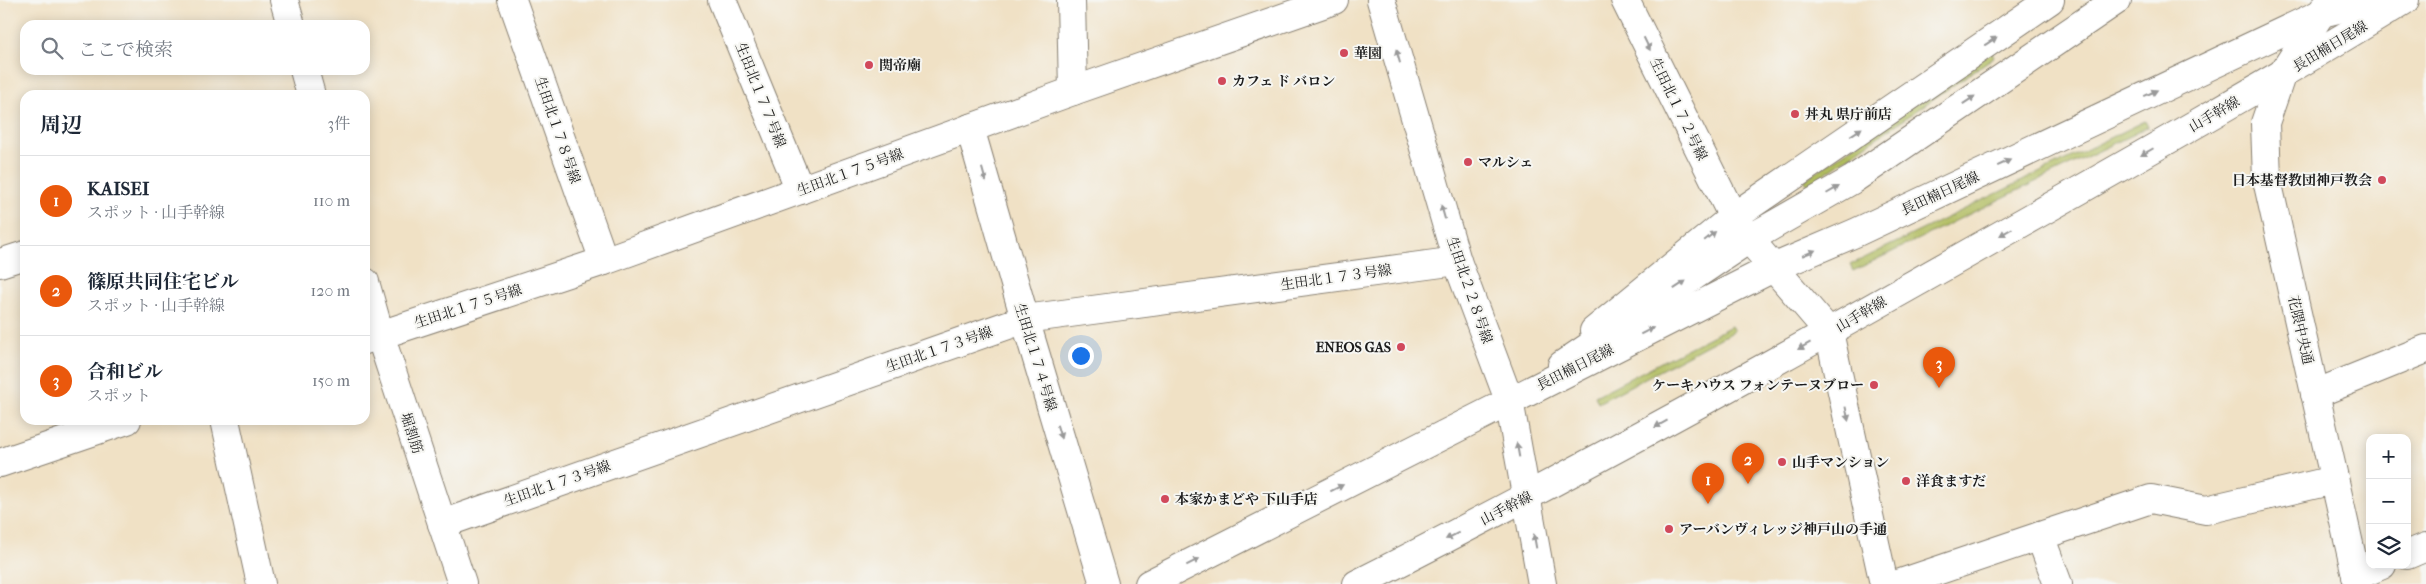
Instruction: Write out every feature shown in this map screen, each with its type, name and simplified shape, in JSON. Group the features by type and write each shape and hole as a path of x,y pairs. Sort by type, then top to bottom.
{"street":[{"path":"284,0 290,20"},
{"name":"生田北１７８号線","path":"512,0 604,261"},
{"name":"生田北１７７号線","path":"722,0 800,190"},
{"path":"1071,0 1073,90"},
{"name":"生田北１７５号線","path":"373,337 604,261 1073,90 1334,0"},
{"name":"生田北２２８号線","path":"1381,0 1457,261 1509,400 1542,584"},
{"name":"生田北１７２号線","path":"1625,0 1733,217 1773,268 1829,332"},
{"path":"1509,400 1733,217 2050,0"},
{"path":"1149,584 1509,400 1749,239 1852,180 2117,0"},
{"name":"長田楠日尾線","path":"1509,400 1773,268 1864,228 2326,6 2376,0"},
{"name":"長田楠日尾線","path":"2281,76 2405,0"},
{"name":"山手幹線","path":"1357,584 1527,498 1829,332 2281,76 2326,6"},
{"path":"305,75 310,90"},
{"name":"花隈中央通","path":"2281,76 2265,123 2267,180 2357,580"},
{"name":"生田北１７４号線","path":"970,128 1104,584"},
{"path":"0,262 20,256"},
{"name":"生田北１７３号線","path":"442,524 1025,319 1457,261"},
{"name":"堀割筋","path":"370,316 373,337 442,524 462,584"},
{"path":"1829,332 1884,584"},
{"path":"2315,394 2426,349"},
{"path":"0,463 112,425"},
{"path":"225,425 261,584"},
{"path":"1898,584 2151,499 2206,510 2334,480"},
{"path":"2040,536 2058,584"},
{"path":"2411,553 2426,547"},
{"path":"2357,580 2375,569"}],"green space":[{"path":"1991,51 1994,57 1808,185 1804,180"},
{"path":"2145,121 2148,127 1853,271 1850,265"},
{"path":"1731,326 1734,331 1598,403 1595,396"}],"place":[{"name":"華園","path":"1344,53"},
{"name":"関帝廟","path":"869,65"},
{"name":"カフェ ド バロン","path":"1222,81"},
{"name":"丼丸 県庁前店","path":"1795,114"},
{"name":"マルシェ","path":"1468,162"},
{"name":"日本基督教団神戸教会","path":"2382,180"},
{"name":"ENEOS GAS","path":"1401,347"},
{"name":"ケーキハウス フォンテーヌブロー","path":"1874,385"},
{"name":"合和ビル","path":"1939,388"},
{"name":"山手マンション","path":"1782,462"},
{"name":"洋食ますだ","path":"1906,481"},
{"name":"篠原共同住宅ビル","path":"1748,484"},
{"name":"本家かまどや 下山手店","path":"1165,499"},
{"name":"KAISEI","path":"1708,504"},
{"name":"アーバンヴィレッジ神戸山の手通","path":"1669,529"}]}
